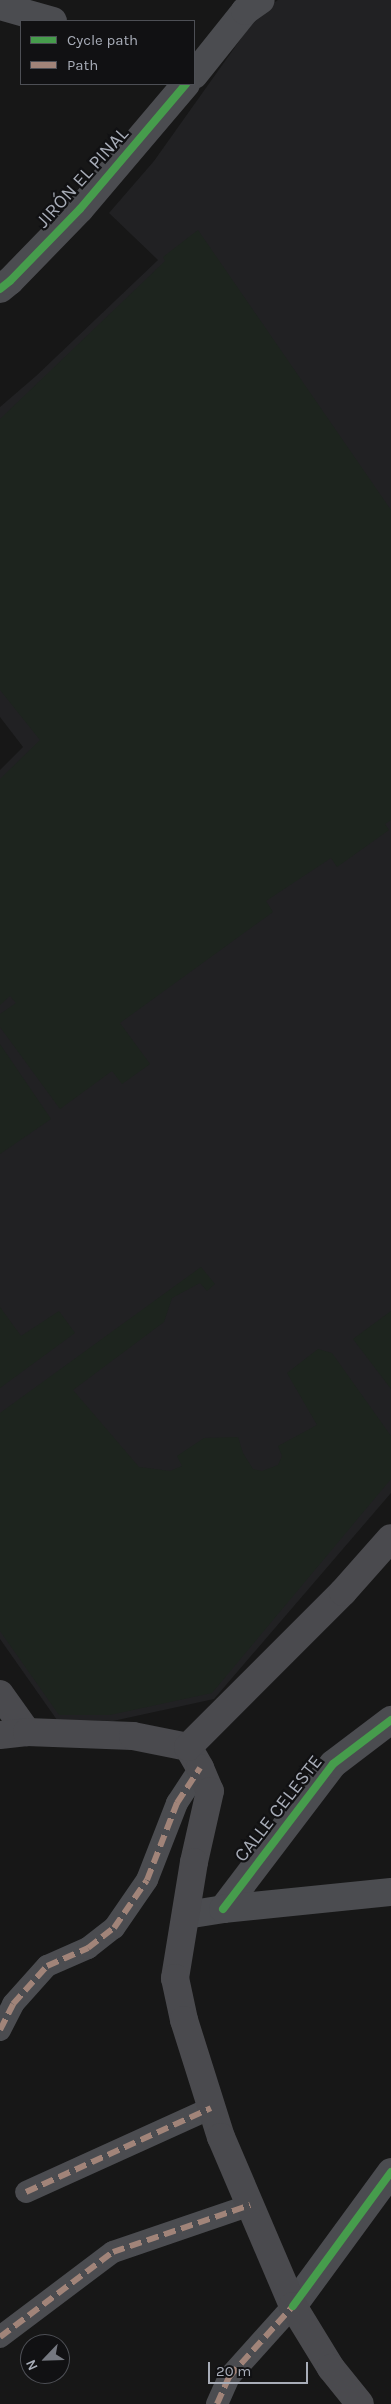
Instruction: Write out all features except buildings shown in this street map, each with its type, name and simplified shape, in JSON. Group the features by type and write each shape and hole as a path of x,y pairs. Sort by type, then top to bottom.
{"main road":[{"path":"360,2404 331,2368 293,2306 220,2137 184,2020 175,1978 186,1915 199,1768 218,1715 343,1592 391,1538"},
{"path":"0,1694 27,1732"},
{"path":"0,1735 27,1732 134,1736 199,1768"}],"street":[{"path":"195,73 246,11 261,0"},
{"path":"0,6 49,20"},
{"name":"JIRÓN EL PINAL","path":"3,280 80,209 185,85"},
{"name":"CALLE CELESTE","path":"224,1909 333,1764 391,1720"},
{"path":"0,2030 13,2004 47,1966 88,1948 114,1928 147,1880 177,1803 199,1768"},
{"path":"186,1915 224,1909 391,1892"},
{"path":"26,2192 211,2108"},
{"path":"217,2404 229,2377 293,2306 391,2172"},
{"path":"0,2337 113,2252 250,2205"}],"shaded area":[{"path":"278,0 391,0 391,1493 214,1699 113,1721 57,1720 0,1639 0,770 23,747 0,717 0,407 36,376 158,260 109,213 154,161 260,12"},
{"path":"198,230 391,510 391,820 385,824 389,830 337,867 331,858 266,901 273,912 120,1023 150,1064 122,1084 112,1071 60,1109 0,1027 0,1014 16,1003 10,996 0,1005 0,779 40,740 0,690 0,419 165,261 163,257"},
{"path":"0,1044 51,1119 0,1154"},
{"path":"201,1267 215,1284 207,1291 200,1283 172,1298 164,1322 73,1390 139,1467 170,1471 182,1466 177,1456 204,1438 238,1437 243,1453 253,1469 262,1471 278,1465 282,1456 278,1446 317,1425 287,1373 318,1349 332,1353 391,1436 391,1479 212,1693 110,1715 59,1715 0,1631 0,1413"},
{"path":"0,1307 21,1336 59,1311 75,1333 0,1388"},
{"path":"391,1311 391,1389 353,1339"}],"marked path":[{"path":"0,2030 13,2004 47,1966 88,1948 114,1928 147,1880 177,1803 200,1768"},
{"path":"26,2192 211,2108"},
{"path":"0,2337 113,2252 250,2205"},
{"path":"217,2404 229,2377 293,2306"}],"cycle path":[{"path":"0,289 80,209 185,85"},
{"path":"223,1909 333,1764 391,1720"},
{"path":"293,2306 391,2172"}]}
